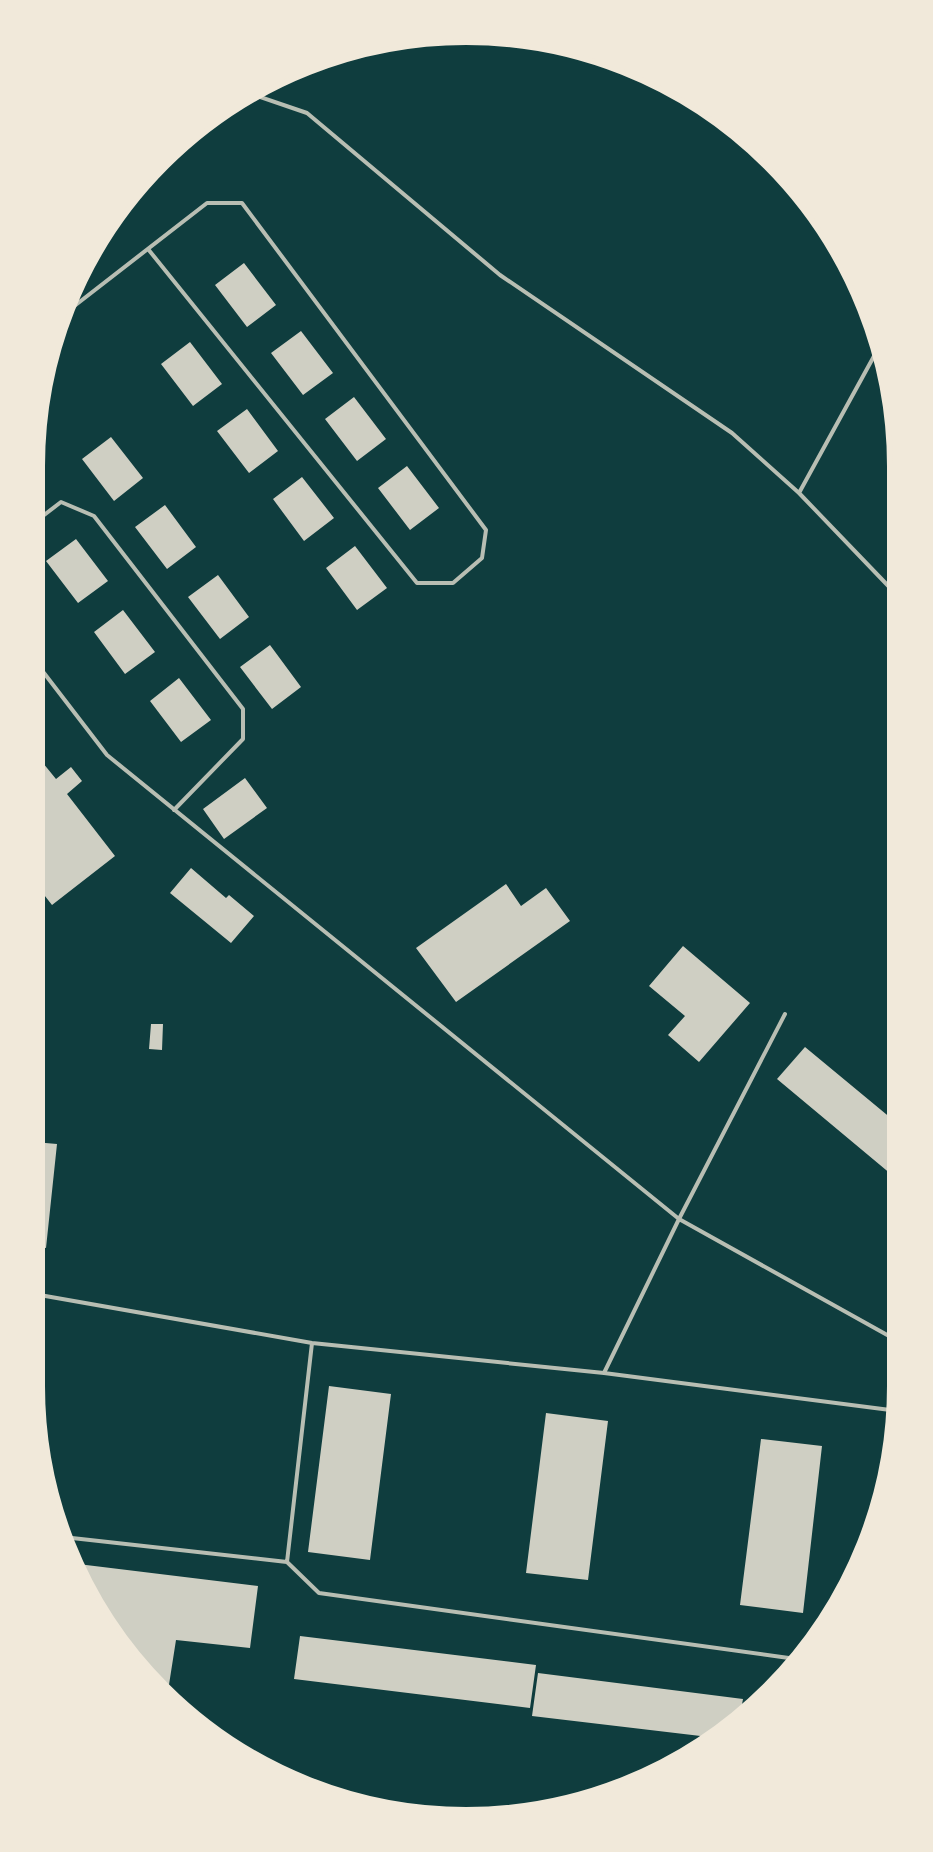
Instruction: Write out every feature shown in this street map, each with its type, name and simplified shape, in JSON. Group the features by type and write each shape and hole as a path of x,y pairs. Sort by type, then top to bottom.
{"lane":[{"path":"259,97 307,113 500,275 732,433 799,493 890,588"},
{"path":"74,306 207,203 242,203 486,530 482,558 453,583 417,583 148,249"},
{"path":"799,493 875,352"},
{"path":"42,517 61,502 94,516 243,709 243,739 174,810"},
{"path":"42,670 107,755 679,1219 890,1337"},
{"path":"604,1372 679,1219 785,1014"},
{"path":"42,1295 312,1343 604,1372 890,1410"},
{"path":"287,1562 312,1343"},
{"path":"71,1538 287,1562 319,1593 791,1658"}],"building":[{"path":"244,263 276,305 247,327 215,285"},
{"path":"301,331 333,373 303,395 271,353"},
{"path":"190,342 222,384 193,406 161,364"},
{"path":"354,397 386,439 357,461 325,419"},
{"path":"247,409 278,451 249,473 217,431"},
{"path":"111,437 143,478 114,501 82,459"},
{"path":"407,466 439,508 410,530 378,488"},
{"path":"302,477 334,518 304,541 273,499"},
{"path":"165,505 196,547 167,569 135,527"},
{"path":"76,539 108,581 78,603 46,561"},
{"path":"355,546 387,588 357,610 326,568"},
{"path":"218,575 249,617 220,639 188,597"},
{"path":"123,610 155,652 125,674 94,632"},
{"path":"270,645 301,687 272,709 240,667"},
{"path":"179,678 211,720 181,742 150,701"},
{"path":"42,762 56,779 71,767 82,781 67,794 115,856 52,905 42,892"},
{"path":"245,778 267,808 224,839 203,809"},
{"path":"191,868 226,898 229,895 254,916 231,943 170,893"},
{"path":"506,884 521,906 546,888 570,921 456,1002 416,948"},
{"path":"683,946 750,1003 699,1062 668,1035 685,1016 649,986"},
{"path":"151,1024 163,1024 162,1050 149,1049"},
{"path":"805,1047 890,1117 890,1173 777,1079"},
{"path":"42,1143 57,1144 46,1248 42,1247"},
{"path":"329,1386 391,1394 370,1560 308,1552"},
{"path":"546,1413 608,1421 588,1580 526,1573"},
{"path":"761,1439 822,1446 803,1613 740,1605"},
{"path":"82,1565 258,1586 250,1648 176,1640 169,1687 130,1644 99,1597"},
{"path":"300,1636 536,1665 530,1708 294,1679"},
{"path":"538,1673 743,1699 741,1708 704,1736 532,1716"}]}
